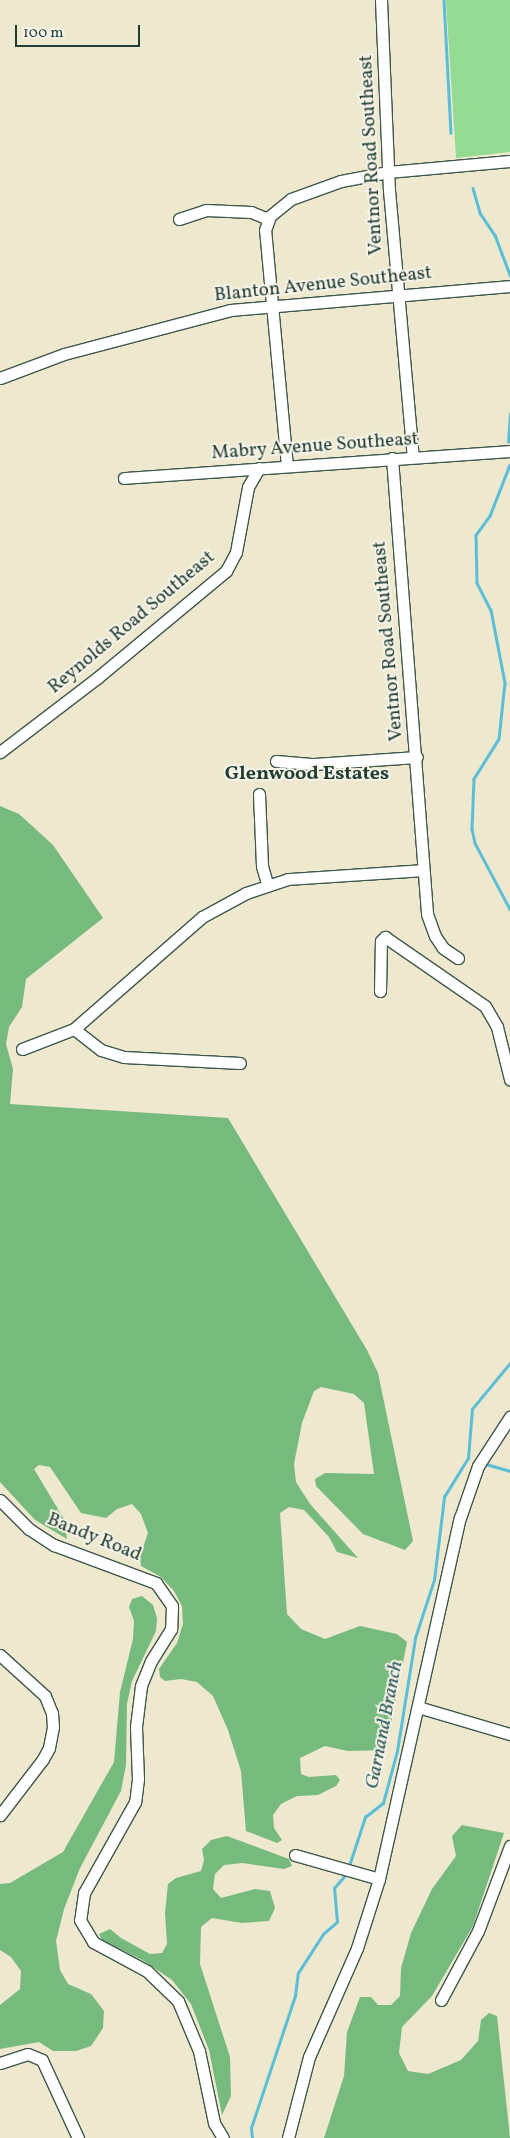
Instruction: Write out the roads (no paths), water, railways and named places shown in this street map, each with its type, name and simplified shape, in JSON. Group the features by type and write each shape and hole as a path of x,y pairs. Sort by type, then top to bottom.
{"street":[{"name":"Ventnor Road Southeast","path":"381,0 388,172 413,457"},
{"path":"288,466 275,307 265,230 268,219 281,205 311,190 388,172 510,161"},
{"path":"179,219 206,210 250,212 268,219"},
{"name":"Blanton Avenue Southeast","path":"0,378 64,354 230,310 275,307 399,293 509,286"},
{"name":"Mabry Avenue Southeast","path":"124,478 510,451"},
{"name":"Ventnor Road Southeast","path":"392,458 417,757 423,870 430,925 443,948 458,958"},
{"name":"Reynolds Road Southeast","path":"0,752 97,678 226,571 236,552 248,487 259,468"},
{"path":"276,761 314,764 417,757"},
{"path":"259,794 262,866 267,884"},
{"path":"22,1050 74,1029 202,917 267,884 325,876 423,870"},
{"path":"380,991 381,941 385,937 485,1006 497,1027 510,1079"},
{"path":"74,1029 101,1050 124,1057 240,1063"},
{"path":"288,2138 309,2057 357,1948 379,1879 460,1518 478,1466 510,1417"},
{"name":"Bandy Road","path":"0,1500 29,1529 54,1545 156,1583 169,1597 173,1621 141,1686 136,1727 138,1779 135,1802 84,1893 80,1920 93,1942 147,1971 178,2001 191,2026 214,2123 223,2138"},
{"path":"0,1655 45,1696 52,1713 53,1728 46,1753 1,1810"},
{"path":"418,1707 510,1734"},
{"path":"441,2000 478,1931 510,1846"},
{"path":"295,1855 379,1879"},
{"path":"0,2063 28,2054 42,2060 78,2138"}],"waterway":[{"name":"Garnand Branch","path":"444,0 451,133"},
{"name":"Garnand Branch","path":"473,188 480,213 495,235 510,275"},
{"name":"Garnand Branch","path":"508,442 510,414"},
{"name":"Garnand Branch","path":"510,465 490,516 476,535 477,583 491,610 505,683 499,739 474,779 472,829 475,843 510,909"},
{"name":"Garnand Branch","path":"349,1866 365,1817 383,1803 397,1751 415,1638 434,1580 444,1497 468,1458 472,1409 510,1363"},
{"path":"486,1464 510,1471"},
{"name":"Garnand Branch","path":"252,2138 251,2128 295,1996 298,1973 323,1934 337,1922 334,1888 347,1873"}],"district":[{"name":"Glenwood Estates","path":"307,774"}]}
